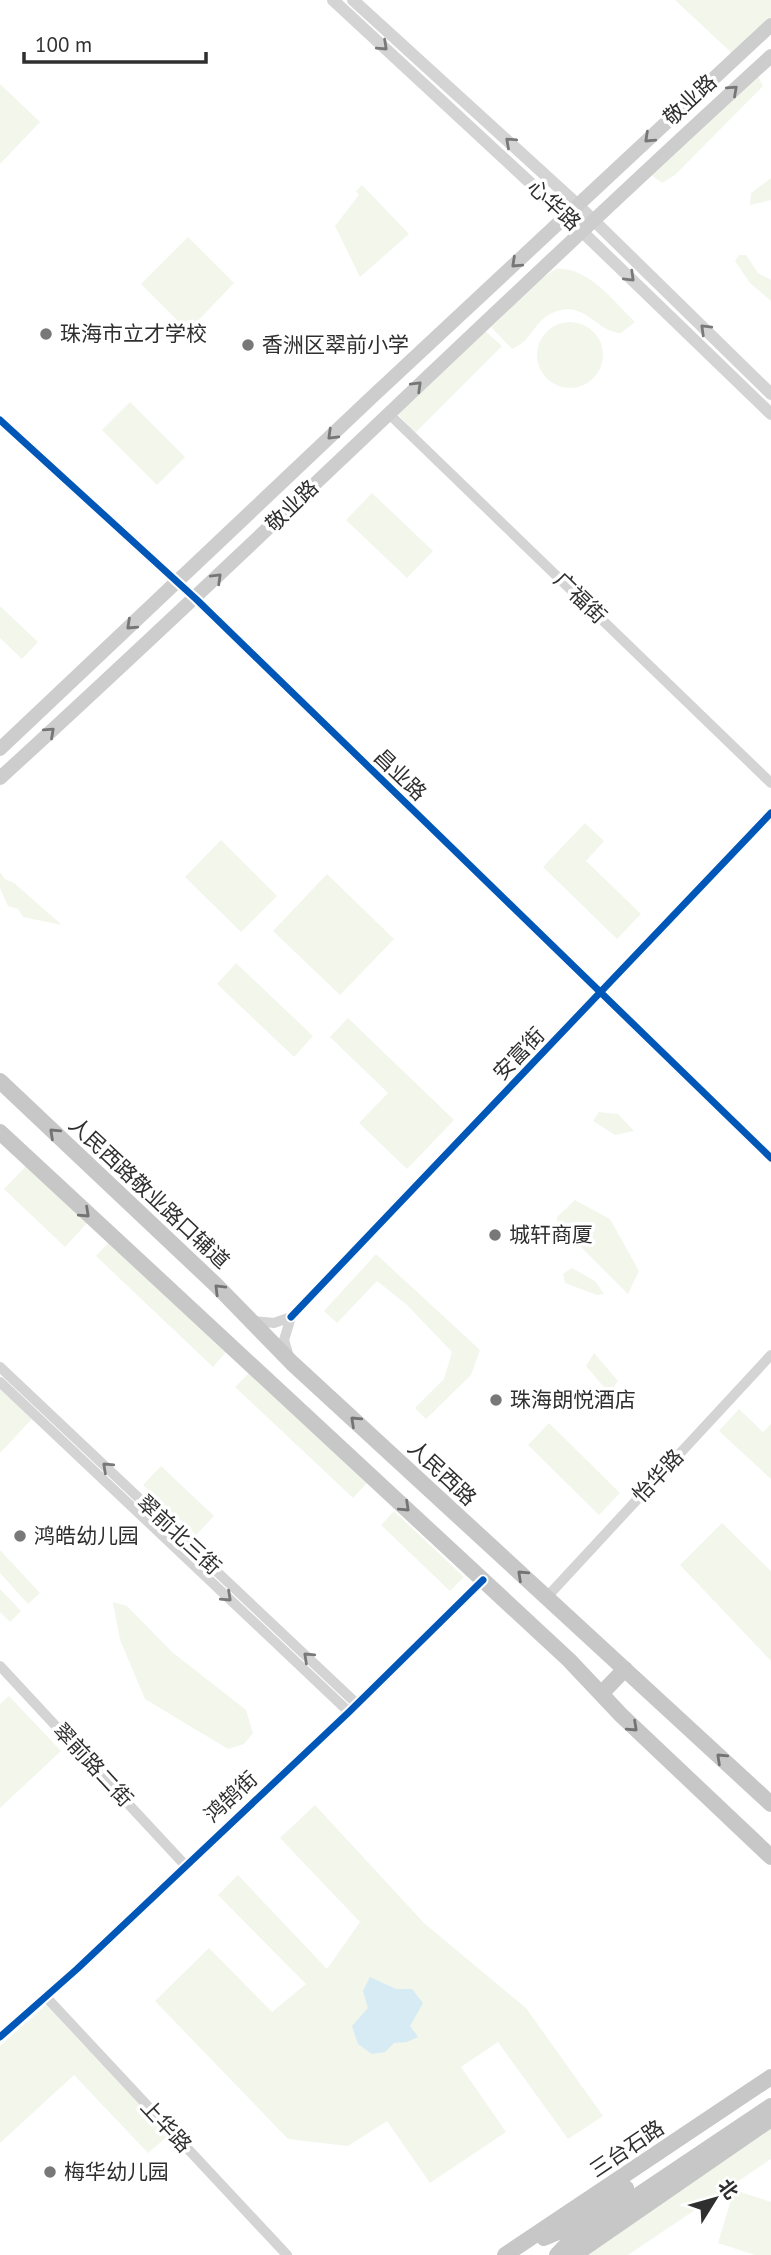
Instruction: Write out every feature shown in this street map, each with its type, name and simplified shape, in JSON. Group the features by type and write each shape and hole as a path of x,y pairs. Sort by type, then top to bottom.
{"main road":[{"name":"敬业路","path":"0,749 771,25"},
{"name":"敬业路","path":"0,778 196,599 592,219 771,55"},
{"name":"人民西路敬业路口辅道","path":"0,1081 267,1338"},
{"path":"0,1132 181,1303 247,1360 569,1660 771,1857"},
{"name":"人民西路","path":"267,1338 589,1639 771,1804"},
{"path":"601,1694 625,1669"},
{"name":"三台石路","path":"506,2255 771,2077"},
{"path":"557,2255 569,2242 771,2091"},
{"path":"569,2242 771,2106"},
{"path":"506,2255 569,2242 771,2119"}],"street":[{"name":"心华路","path":"333,0 581,230 771,414"},
{"name":"心华路","path":"353,0 578,205 771,394"},
{"path":"719,362 729,352"},
{"name":"广福街","path":"388,413 771,783"},
{"name":"昌业路","path":"0,420 196,599 771,1158"},
{"name":"安富街","path":"291,1317 771,813"},
{"path":"250,1321 264,1324 291,1317"},
{"path":"291,1317 284,1340 292,1363"},
{"name":"怡华路","path":"546,1598 771,1355"},
{"name":"翠前北三街","path":"0,1367 353,1708"},
{"name":"翠前北三街","path":"0,1382 353,1708"},
{"name":"鸿鹄街","path":"0,2037 46,1997 353,1708 483,1580"},
{"name":"翠前路二街","path":"0,1667 186,1865"},
{"path":"0,1686 10,1677"},
{"name":"上华路","path":"46,1997 287,2255"}],"shaded area":[{"path":"675,0 771,0 771,24 736,57"},
{"path":"758,76 763,86 675,175 662,183 650,174"},
{"path":"0,84 40,122 0,164"},
{"path":"771,178 771,200 750,205 751,193"},
{"path":"362,185 409,234 360,277 335,226 359,195 356,191"},
{"path":"188,237 234,283 188,331 141,284"},
{"path":"739,255 746,255 758,273 771,280 771,301 750,283 735,261"},
{"path":"556,269 579,273 590,279 635,322 621,333 604,327 581,312 563,310 546,317 524,342 512,349 491,327 542,278"},
{"path":"564,322 576,322 588,327 598,337 603,355 601,368 588,383 576,388 564,388 552,383 542,373 537,361 537,349 542,337 552,327"},
{"path":"483,329 502,346 415,433 396,412"},
{"path":"130,402 185,457 157,485 102,430"},
{"path":"372,493 433,551 407,578 346,520"},
{"path":"0,606 38,642 22,659 0,638"},
{"path":"585,823 604,841 586,861 641,914 617,939 543,867"},
{"path":"221,840 277,896 241,932 185,877"},
{"path":"0,872 62,925 23,917 18,909 8,906 0,888"},
{"path":"327,874 394,939 340,995 273,931"},
{"path":"236,963 313,1036 294,1057 217,984"},
{"path":"348,1018 454,1120 407,1169 359,1123 388,1093 330,1037"},
{"path":"599,1112 618,1114 634,1131 615,1135 593,1121"},
{"path":"26,1166 87,1223 65,1247 4,1189"},
{"path":"575,1200 610,1219 639,1271 628,1294 557,1223 557,1217"},
{"path":"110,1241 227,1351 213,1367 96,1256"},
{"path":"376,1254 480,1350 471,1375 426,1419 415,1408 444,1379 452,1352 407,1305 377,1281 337,1323 324,1311"},
{"path":"572,1268 595,1281 604,1294 597,1295 565,1283 563,1274"},
{"path":"594,1353 618,1381 609,1393 586,1366"},
{"path":"250,1372 367,1483 353,1498 235,1387"},
{"path":"0,1388 32,1419 0,1453"},
{"path":"739,1409 763,1432 771,1424 771,1479 719,1431"},
{"path":"549,1423 620,1493 599,1515 528,1445"},
{"path":"161,1466 214,1516 196,1535 143,1485"},
{"path":"394,1511 464,1577 450,1591 381,1525"},
{"path":"722,1523 771,1571 771,1661 680,1565"},
{"path":"0,1550 40,1593 28,1604 0,1573"},
{"path":"0,1589 21,1611 10,1622 0,1612"},
{"path":"113,1602 127,1606 172,1652 246,1710 253,1733 244,1744 228,1749 145,1699 120,1640"},
{"path":"9,1696 61,1751 0,1808 0,1704"},
{"path":"315,1805 424,1923 526,2008 603,2116 568,2139 498,2042 461,2067 506,2132 430,2183 387,2121 348,2146 288,2139 155,2001 209,1948 272,2012 306,1984 218,1895 238,1875 327,1969 360,1922 280,1838"},
{"path":"46,2005 169,2135 148,2153 74,2075 0,2143 0,2046"},
{"path":"771,2125 771,2159 628,2255 574,2255"},
{"path":"734,2190 771,2202 771,2255 755,2255 718,2243"}],"water":[{"path":"370,1977 396,1989 412,1989 423,2003 410,2026 418,2037 407,2042 394,2043 385,2052 372,2054 358,2044 352,2026 368,2008 363,1991"}],"cycle path":[{"path":"0,420 196,599 771,1158"},
{"path":"291,1317 771,813"},
{"path":"0,2037 77,1969 349,1712 483,1580"}],"place":[{"name":"珠海市立才学校","path":"46,334"},
{"name":"香洲区翠前小学","path":"248,345"},
{"name":"城轩商厦","path":"495,1235"},
{"name":"珠海朗悦酒店","path":"496,1400"},
{"name":"鸿皓幼儿园","path":"20,1536"},
{"name":"梅华幼儿园","path":"50,2172"}]}
